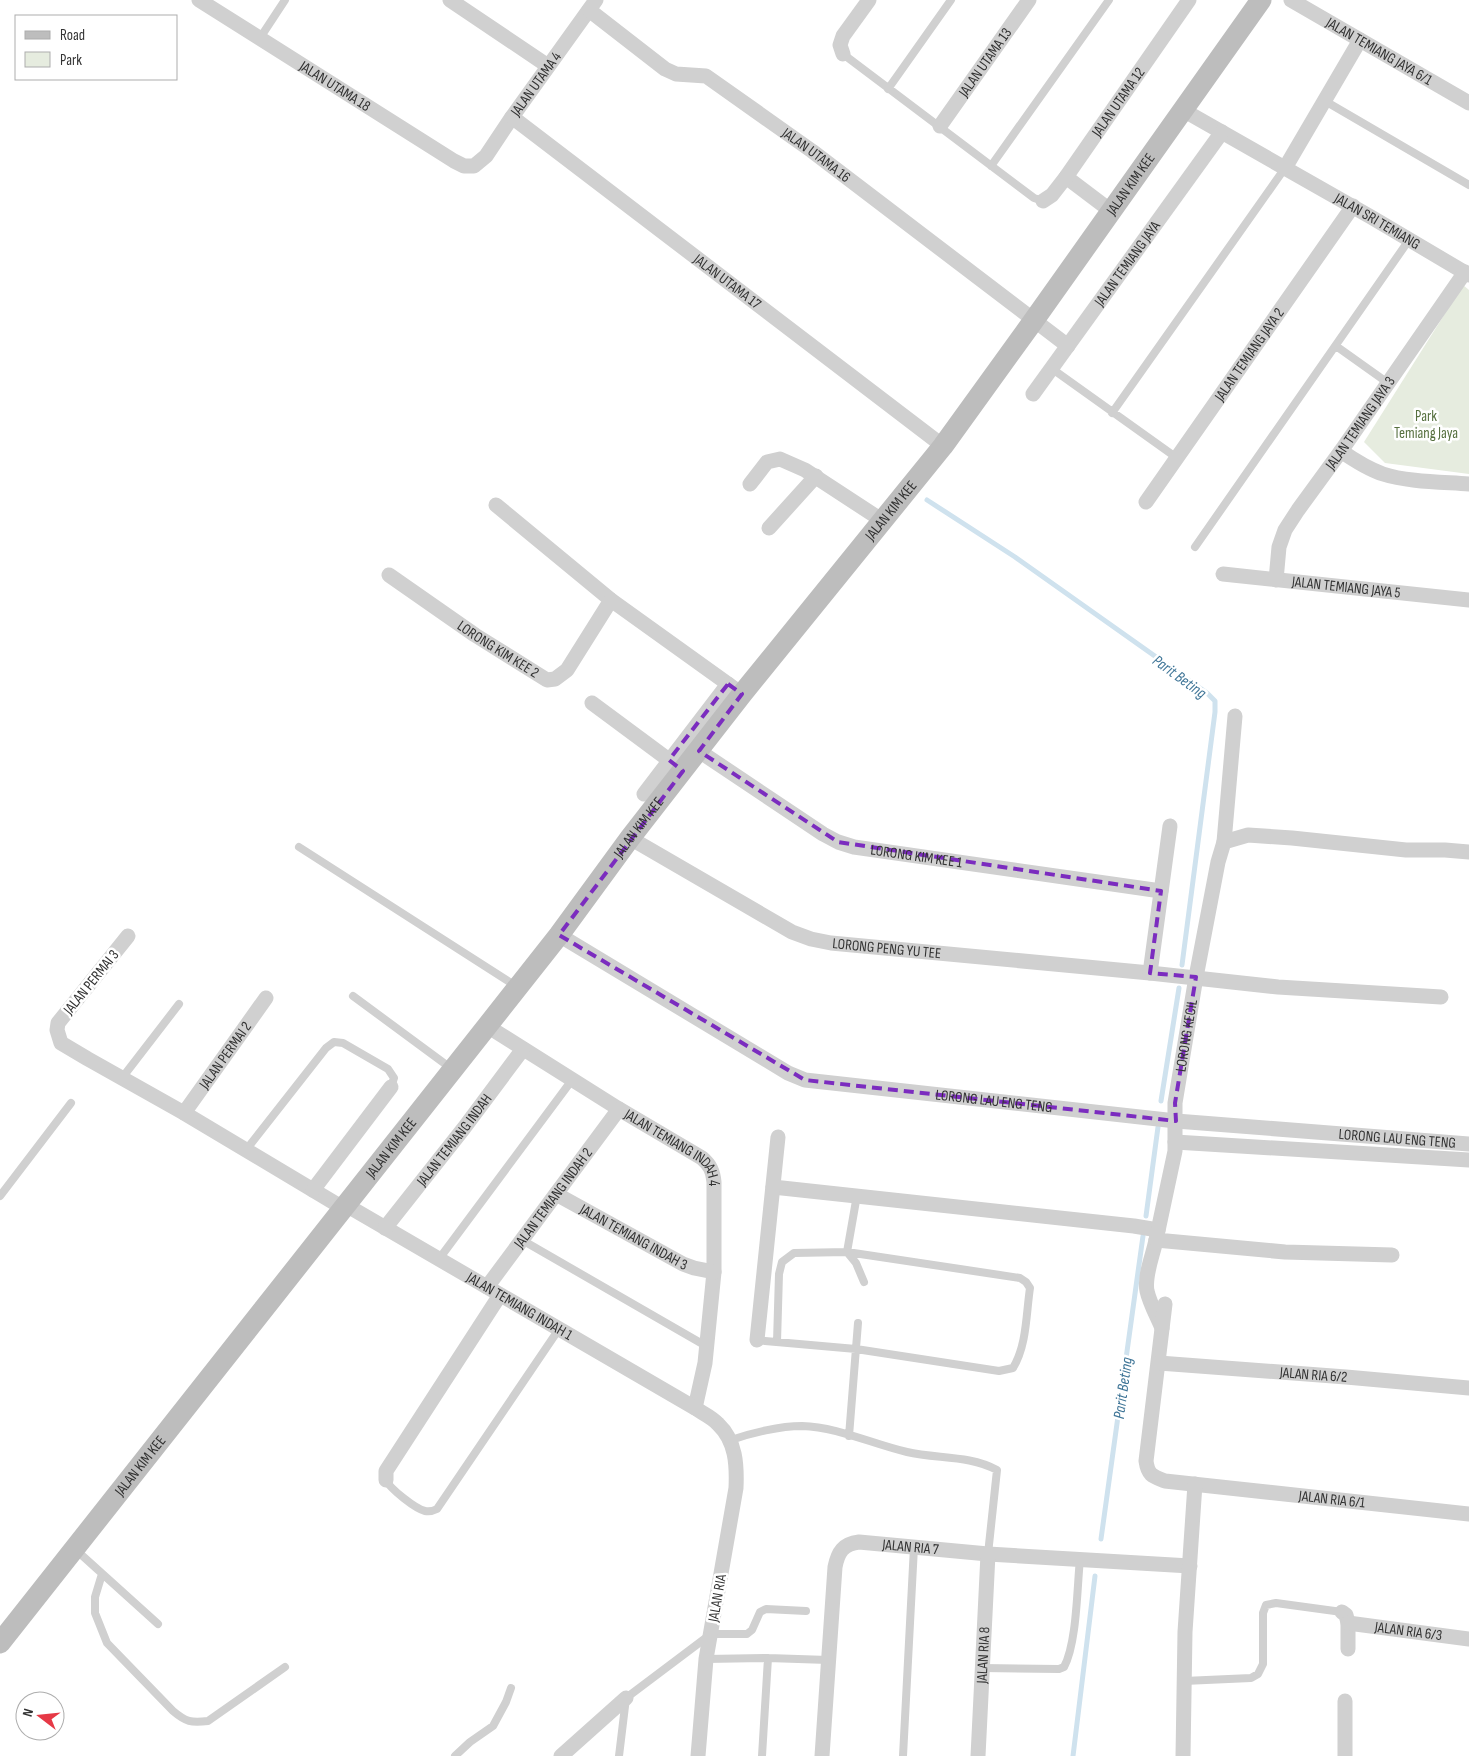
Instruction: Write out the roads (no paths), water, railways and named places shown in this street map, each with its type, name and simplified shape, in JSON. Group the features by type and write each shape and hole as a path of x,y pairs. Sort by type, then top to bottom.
{"street":[{"name":"JALAN UTAMA 18","path":"199,0 454,161 464,166 474,166"},
{"path":"450,0 548,66"},
{"path":"843,54 840,45 843,36 869,0"},
{"name":"JALAN UTAMA 13","path":"940,126 1029,0"},
{"name":"JALAN UTAMA 12","path":"1043,201 1052,195 1066,177 1189,0"},
{"name":"JALAN KIM KEE","path":"0,1643 559,935 630,838 676,765 699,750 735,689 883,521 943,446 1260,0"},
{"name":"JALAN TEMIANG JAYA 6/1","path":"1291,0 1469,103"},
{"name":"JALAN UTAMA 4","path":"474,166 486,156 592,5"},
{"name":"JALAN UTAMA 16","path":"592,5 665,69 676,74 706,76 812,152 1068,346"},
{"path":"1285,168 1360,40"},
{"name":"JALAN SRI TEMIANG","path":"1183,110 1353,206 1467,274"},
{"name":"JALAN UTAMA 17","path":"512,117 943,446"},
{"name":"JALAN TEMIANG JAYA","path":"1033,394 1222,132"},
{"path":"1066,177 1111,211"},
{"name":"JALAN TEMIANG JAYA 2","path":"1146,502 1353,206"},
{"name":"JALAN TEMIANG JAYA 3","path":"1276,580 1279,547 1285,530 1467,274"},
{"path":"1341,451 1370,469 1384,475 1469,484"},
{"path":"750,484 767,462 780,458 816,476 883,521"},
{"path":"769,528 816,476"},
{"path":"496,505 611,600 735,689 676,765 644,794"},
{"name":"JALAN TEMIANG JAYA 5","path":"1223,574 1469,600"},
{"name":"LORONG KIM KEE 2","path":"389,575 475,635 547,680 555,679 567,670 611,600"},
{"path":"592,703 676,765"},
{"name":"LORONG KECIL","path":"1163,1329 1146,1289 1149,1231 1175,1151 1175,1142 1164,1119 1175,1103 1182,977 1224,842 1235,716"},
{"name":"LORONG KIM KEE 1","path":"699,750 823,834 838,842 854,847 1161,891"},
{"path":"1150,972 1170,826"},
{"path":"1224,842 1248,836 1292,838 1406,850 1469,852"},
{"name":"LORONG PENG YU TEE","path":"630,838 792,932 812,939 841,944 1150,972 1278,986 1441,996"},
{"name":"LORONG LAU ENG TENG","path":"559,935 788,1072 806,1080 1164,1119 1469,1144"},
{"name":"JALAN PERMAI 3","path":"57,1030 58,1022 128,936"},
{"name":"JALAN PERMAI 2","path":"184,1113 266,998"},
{"name":"JALAN TEMIANG INDAH 4","path":"487,1026 709,1164 713,1172 714,1182 714,1272 705,1363 695,1408"},
{"name":"JALAN TEMIANG INDAH 1","path":"57,1030 61,1043 184,1113 313,1190 438,1258 695,1408 718,1424 731,1440"},
{"name":"JALAN TEMIANG INDAH","path":"385,1228 464,1128 523,1049"},
{"path":"313,1190 391,1087"},
{"name":"JALAN TEMIANG INDAH 2","path":"487,1287 619,1109"},
{"path":"761,1341 778,1137"},
{"name":"LORONG LAU ENG TENG","path":"1175,1142 1469,1160"},
{"path":"773,1187 1149,1231 1284,1252 1392,1255"},
{"name":"JALAN TEMIANG INDAH 3","path":"556,1194 683,1264 714,1272"},
{"path":"386,1480 386,1471 500,1295"},
{"path":"1159,1364 1165,1304"},
{"name":"JALAN RIA 6/2","path":"1159,1364 1469,1388"},
{"name":"JALAN RIA 6/1","path":"1159,1364 1146,1461 1148,1470 1153,1476 1165,1481 1469,1514"},
{"name":"JALAN RIA","path":"698,1756 706,1659 736,1488 736,1461 731,1440"},
{"path":"1183,1756 1185,1632 1195,1484"},
{"name":"JALAN RIA 7","path":"822,1756 835,1567 837,1555 845,1546 859,1542 988,1554 1190,1566"},
{"name":"JALAN RIA 8","path":"978,1756 988,1554"},
{"path":"1345,1617 1348,1649"},
{"name":"JALAN RIA 6/3","path":"1345,1617 1469,1639"},
{"path":"561,1756 626,1698"},
{"path":"1345,1701 1345,1756"}],"lane":[{"path":"260,38 285,0"},
{"path":"888,89 951,0"},
{"path":"991,166 1109,0"},
{"path":"843,54 1034,198 1043,201"},
{"path":"1325,101 1469,185"},
{"path":"1112,413 1285,168"},
{"path":"1195,547 1409,240"},
{"path":"1336,346 1388,383"},
{"path":"1051,368 1177,458"},
{"path":"299,847 517,987"},
{"path":"353,996 453,1069"},
{"path":"122,1078 179,1004"},
{"path":"246,1150 326,1048 334,1042 343,1043 388,1069 394,1078 391,1087"},
{"path":"438,1258 572,1080"},
{"path":"0,1196 71,1103"},
{"path":"857,1196 847,1252 856,1263 864,1282"},
{"path":"522,1240 706,1346"},
{"path":"761,1341 856,1349 999,1371 1013,1368 1019,1359 1030,1288 1020,1278 847,1252 794,1253 782,1262 779,1274 777,1342"},
{"path":"849,1436 858,1323"},
{"path":"386,1480 390,1487 423,1511 432,1512 437,1509 559,1329"},
{"path":"731,1440 747,1435 802,1426 833,1431 910,1453 956,1458 986,1464 996,1470 988,1554"},
{"path":"903,1756 914,1547"},
{"path":"75,1549 158,1624"},
{"path":"982,1668 1058,1669 1064,1667 1072,1640 1089,1559"},
{"path":"102,1574 95,1597 95,1612 107,1643 185,1721 208,1721 285,1667"},
{"path":"1184,1681 1251,1678 1258,1674 1263,1664 1263,1613 1266,1605 1276,1604 1345,1617"},
{"path":"619,1756 626,1698 711,1634 747,1634 752,1630 760,1612 766,1609 806,1611"},
{"path":"762,1756 768,1658"},
{"path":"706,1659 768,1658 828,1660"},
{"path":"455,1756 470,1742 493,1726 511,1688"}],"waterway":[{"name":"Parit Beting","path":"927,500 1015,557 1207,693 1215,701 1182,965"},
{"name":"Parit Beting","path":"1161,1101 1179,988"},
{"name":"Parit Beting","path":"1146,1216 1158,1127"},
{"name":"Parit Beting","path":"1101,1539 1143,1236"},
{"name":"Parit Beting","path":"1073,1756 1095,1576"}],"park label":[{"name":"Park Temiang Jaya","path":"1426,424"}]}
